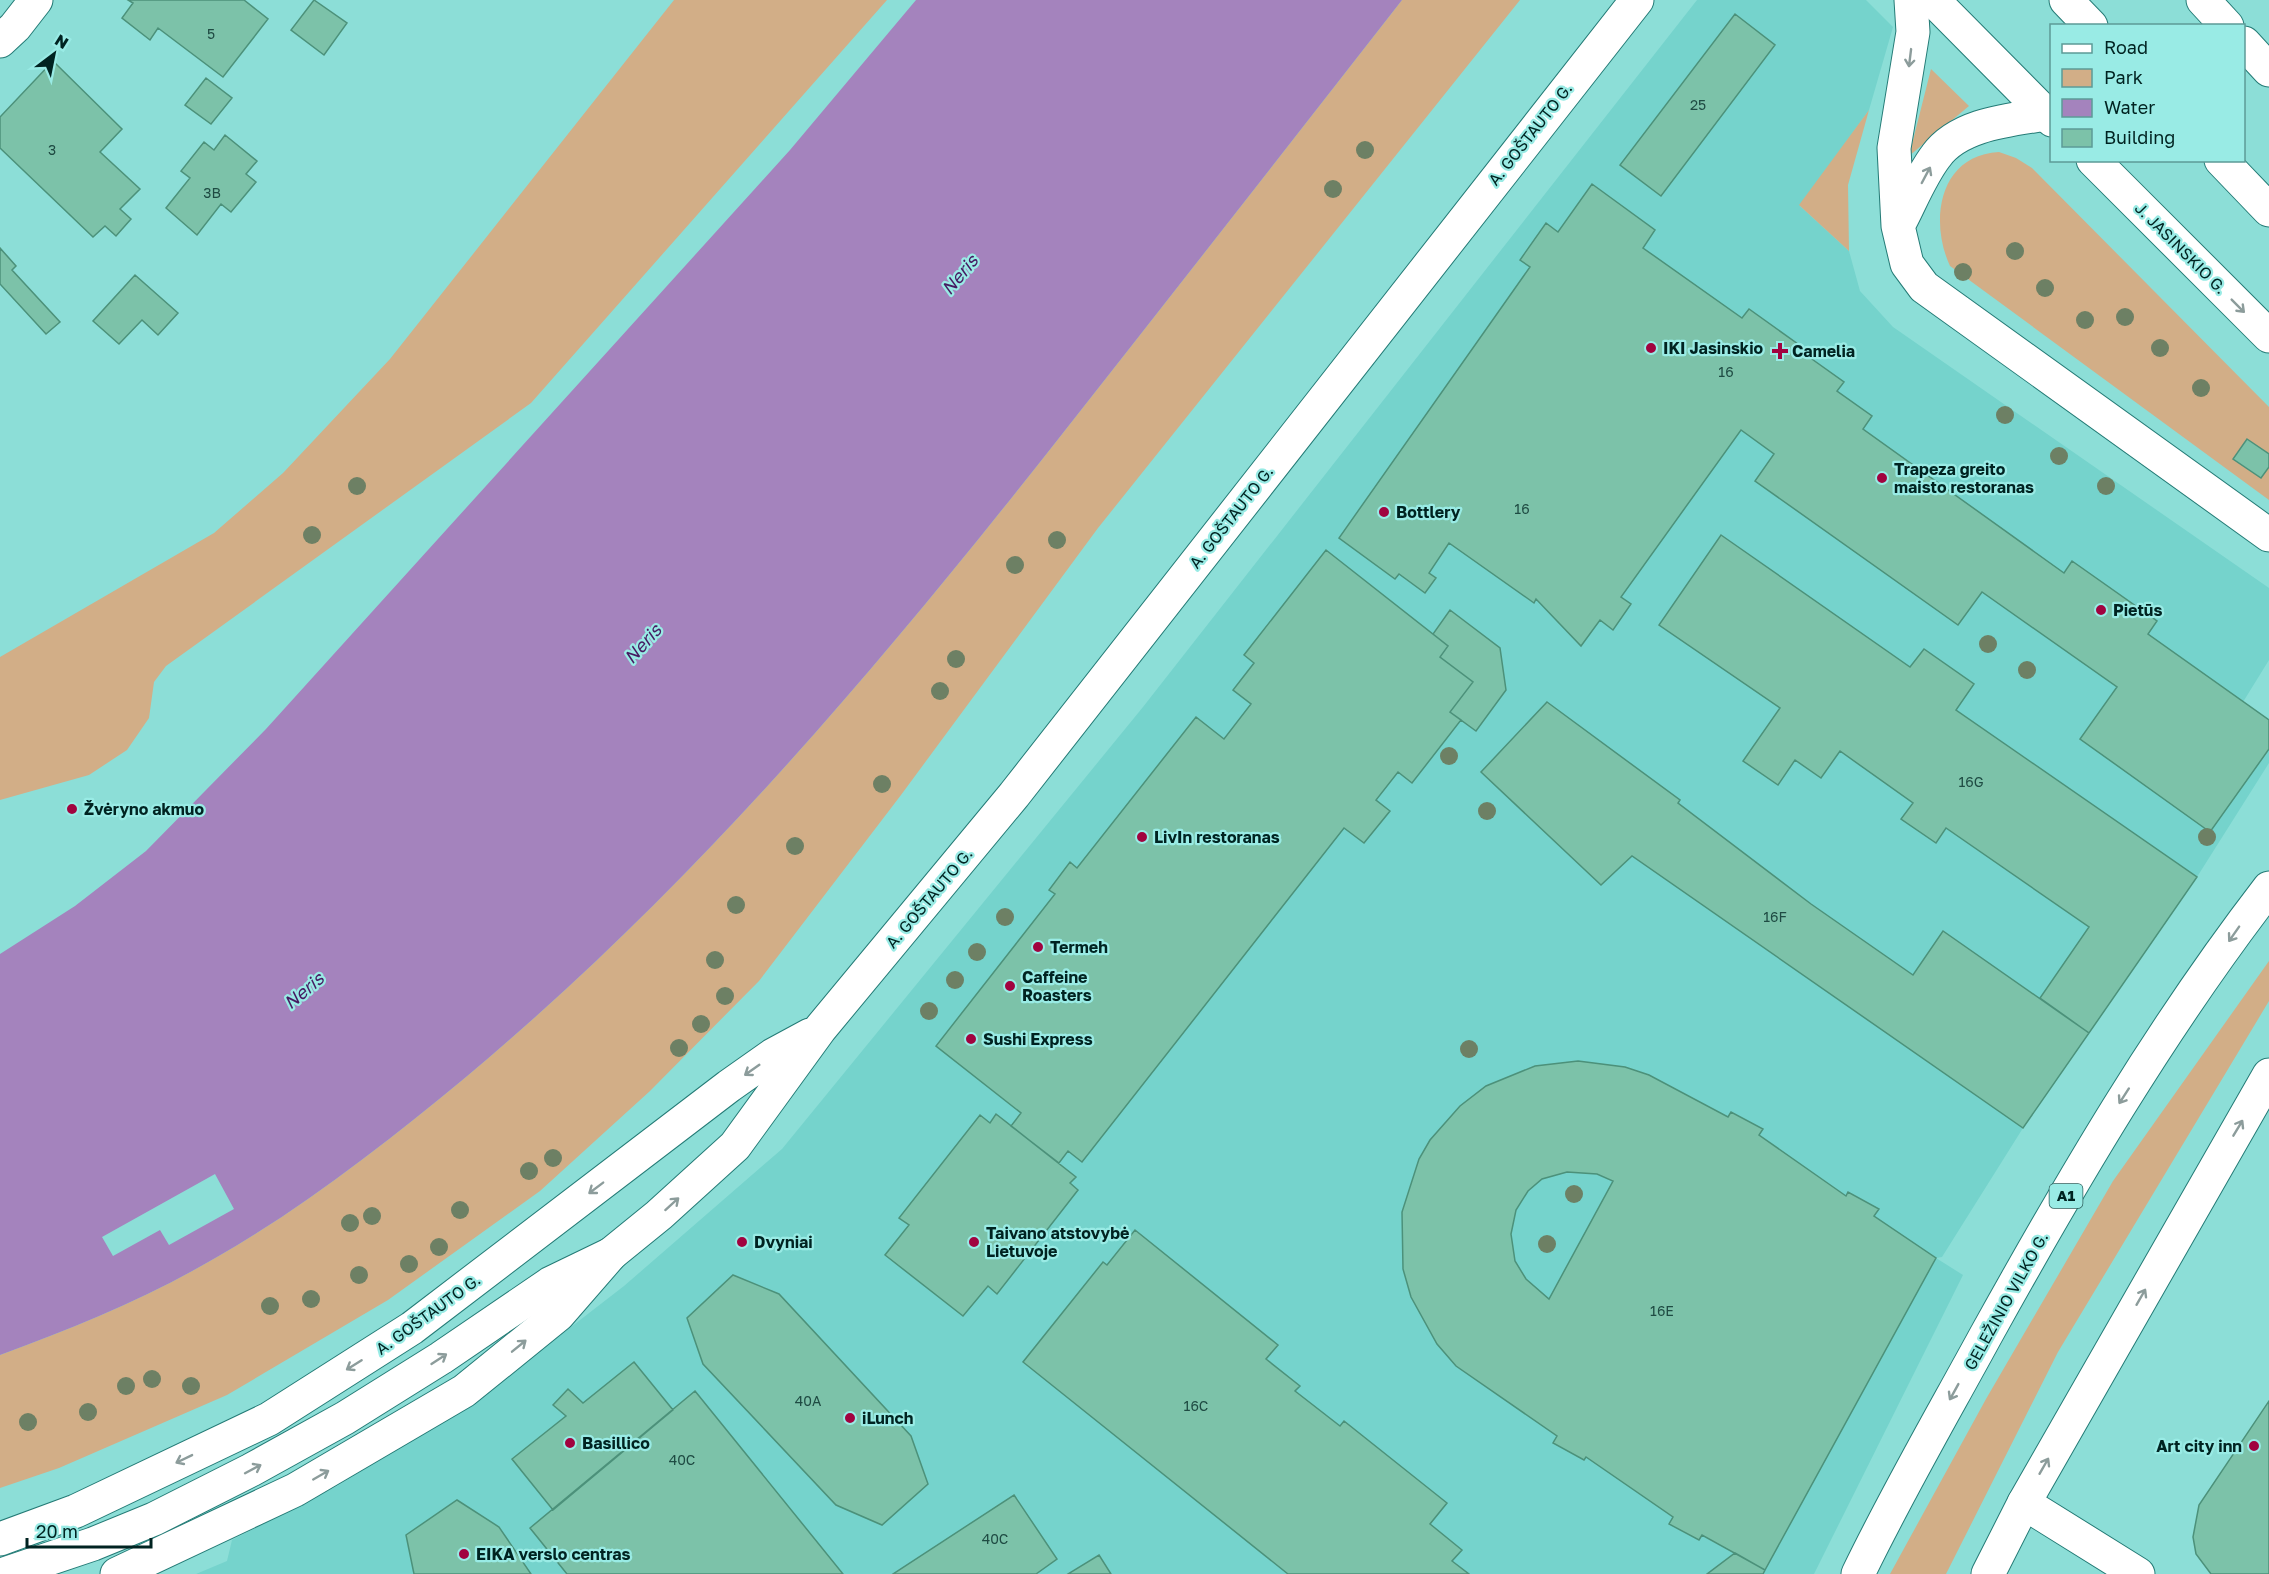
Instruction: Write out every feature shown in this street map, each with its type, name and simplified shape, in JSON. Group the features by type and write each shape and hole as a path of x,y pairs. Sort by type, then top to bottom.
{"main road":[{"path":"0,41 15,27 36,0"},
{"name":"A. GOŠTAUTO G.","path":"117,1574 295,1490 464,1391 558,1315 611,1254 660,1215 735,1146 820,1029 1014,795 1637,0"},
{"path":"1911,0 1913,32 1894,148 1898,226 1907,264 1924,287 2269,535"},
{"path":"1933,0 2049,117"},
{"path":"2066,0 2089,24"},
{"path":"2203,0 2225,24"},
{"path":"2245,44 2269,70"},
{"path":"1898,226 1936,155 1961,135 2002,121 2049,117"},
{"name":"J. JASINSKIO G.","path":"2095,162 2269,336"},
{"path":"2223,162 2269,210"},
{"name":"GELEŽINIO VILKO G.","path":"1858,1574 1885,1518 2016,1280 2122,1099 2236,930 2269,888"},
{"name":"A. GOŠTAUTO G.","path":"0,1539 76,1511 269,1419 412,1328 729,1086 773,1055 820,1029"},
{"path":"1988,1574 2024,1503 2269,1075"},
{"path":"5,1574 154,1520 251,1470 345,1418 441,1358 551,1283 611,1254"},
{"path":"2024,1503 2138,1574"}],"shaded area":[{"path":"1697,0 1866,0 1893,27 1869,110 1800,206 1849,251 1860,291 1893,327 2269,588 2269,660 2243,702 2269,720 2269,763 2197,877 2023,1128 1942,1257 1936,1258 1963,1275 1814,1574 196,1574 227,1561 232,1540 337,1486 478,1399 624,1286 782,1149 1143,707"}],"green space":[{"path":"674,0 887,0 531,403 166,666 154,682 149,718 127,750 89,775 0,800 0,657 214,533 283,473 390,359"},
{"path":"1402,0 1520,0 1098,528 901,795 759,981 650,1091 540,1191 388,1300 227,1395 59,1468 0,1488 0,1355 83,1323 191,1272 314,1195 466,1077 629,929 706,852 779,773 921,609 1059,438"},
{"path":"1931,69 1969,106 1909,156"},
{"path":"1869,110 1848,185 1849,251 1799,205"},
{"path":"1999,152 2016,158 2032,168 2269,407 2269,500 1950,266 1940,230 1940,211 1944,193 1952,178 1963,165 1979,156"},
{"path":"2269,961 2269,1001 2058,1352 1946,1574 1890,1574 1986,1399 2113,1181"}],"water":[{"name":"Neris","path":"916,0 1402,0 1059,438 921,609 779,773 706,852 629,929 466,1077 314,1195 191,1272 83,1323 0,1355 0,954 75,906 146,851 266,729 790,150"}],"pier":[{"path":"215,1174 234,1209 169,1245 160,1230 113,1256 102,1237"}],"building":[{"path":"128,0 244,0 268,19 223,77 158,28 150,40 122,18 133,3"},
{"path":"314,0 347,23 324,55 291,30"},
{"path":"1735,14 1775,45 1661,196 1620,165"},
{"path":"53,61 122,129 100,152 140,189 120,209 131,219 116,236 105,226 93,237 0,148 0,117"},
{"path":"206,78 232,98 211,124 185,105"},
{"path":"225,135 257,161 246,174 256,182 231,212 221,204 197,235 166,208 190,178 181,171 204,142 214,150"},
{"path":"1592,184 1655,230 1643,248 1742,318 1749,309 1805,349 1802,352 1844,382 1837,391 1872,416 1863,429 2064,573 2072,561 2157,621 2148,634 2269,720 2269,749 2210,832 2080,739 2117,687 1982,592 1958,625 1755,481 1774,454 1741,430 1621,597 1631,604 1613,630 1600,620 1581,646 1536,599 1534,603 1449,543 1429,573 1436,578 1425,593 1399,574 1395,579 1339,538 1530,267 1520,260 1546,223 1558,232"},
{"path":"0,248 16,266 12,270 60,322 46,334 0,284"},
{"path":"135,275 178,313 158,335 142,320 119,344 93,321"},
{"path":"2247,439 2269,454 2269,467 2261,478 2233,459"},
{"path":"1721,535 1910,667 1924,649 1974,684 1956,710 2197,877 2089,1033 2040,998 2089,927 1946,828 1936,843 1901,819 1913,803 1840,751 1821,778 1795,760 1778,785 1743,761 1780,708 1659,625"},
{"path":"1326,550 1448,646 1440,657 1473,682 1450,712 1461,720 1412,783 1398,772 1376,800 1390,811 1364,843 1344,828 1082,1162 1068,1151 1059,1163 1011,1126 1021,1113 936,1046 1055,894 1049,890 1070,862 1077,868 1196,717 1224,739 1251,704 1233,690 1254,663 1244,655"},
{"path":"1450,610 1500,648 1506,690 1476,731 1450,712 1473,682 1440,657 1448,646 1433,634"},
{"path":"1547,702 1680,800 1678,803 1811,904 1913,975 1943,931 2089,1033 2023,1128 1632,856 1601,885 1481,772"},
{"path":"1578,1061 1625,1067 1649,1075 1728,1117 1731,1112 1763,1129 1759,1135 1846,1196 1848,1192 1879,1209 1874,1216 1936,1258 1765,1570 1702,1535 1699,1540 1669,1524 1673,1517 1586,1457 1584,1460 1553,1443 1557,1436 1456,1366 1437,1344 1411,1297 1403,1269 1402,1212 1419,1159 1430,1140 1460,1106 1486,1086 1535,1066","holes":["1567,1172 1597,1174 1613,1181 1549,1299 1526,1279 1515,1261 1511,1234 1516,1210 1528,1191 1542,1179"]},
{"path":"996,1114 1076,1177 1070,1183 1078,1190 997,1294 988,1286 963,1316 885,1255 909,1225 899,1218 980,1115 990,1123"},
{"path":"1135,1230 1278,1345 1266,1359 1300,1386 1295,1391 1340,1426 1344,1421 1447,1503 1430,1524 1462,1550 1452,1561 1469,1574 1288,1574 1023,1362 1103,1262 1107,1265"},
{"path":"733,1275 779,1294 911,1436 928,1484 882,1525 836,1505 703,1364 687,1318"},
{"path":"634,1362 673,1410 553,1510 512,1459 566,1416 553,1405 568,1389 583,1403"},
{"path":"695,1391 843,1574 567,1574 530,1528"},
{"name":"Art city inn","path":"2269,1401 2269,1574 2211,1574 2196,1554 2193,1537 2199,1505"},
{"path":"1014,1495 1057,1559 1036,1574 893,1574"},
{"name":"EIKA verslo centras","path":"457,1500 499,1527 531,1574 414,1574 406,1535"},
{"path":"1735,1553 1765,1570 1763,1574 1707,1574"},
{"path":"1099,1555 1111,1574 1068,1574"}],"place":[{"name":"IKI Jasinskio","path":"1651,348"},
{"name":"Camelia","path":"1780,351"},
{"name":"Trapeza greito maisto restoranas","path":"1882,478"},
{"name":"Bottlery","path":"1384,512"},
{"name":"Pietūs","path":"2101,610"},
{"name":"Žvėryno akmuo","path":"72,809"},
{"name":"LivIn restoranas","path":"1142,837"},
{"name":"Termeh","path":"1038,947"},
{"name":"Caffeine Roasters","path":"1010,986"},
{"name":"Sushi Express","path":"971,1039"},
{"name":"Dvyniai","path":"742,1242"},
{"name":"Taivano atstovybė Lietuvoje","path":"974,1242"},
{"name":"iLunch","path":"850,1418"},
{"name":"Basillico","path":"570,1443"},
{"name":"Art city inn","path":"2254,1446"},
{"name":"EIKA verslo centras","path":"464,1554"}]}
